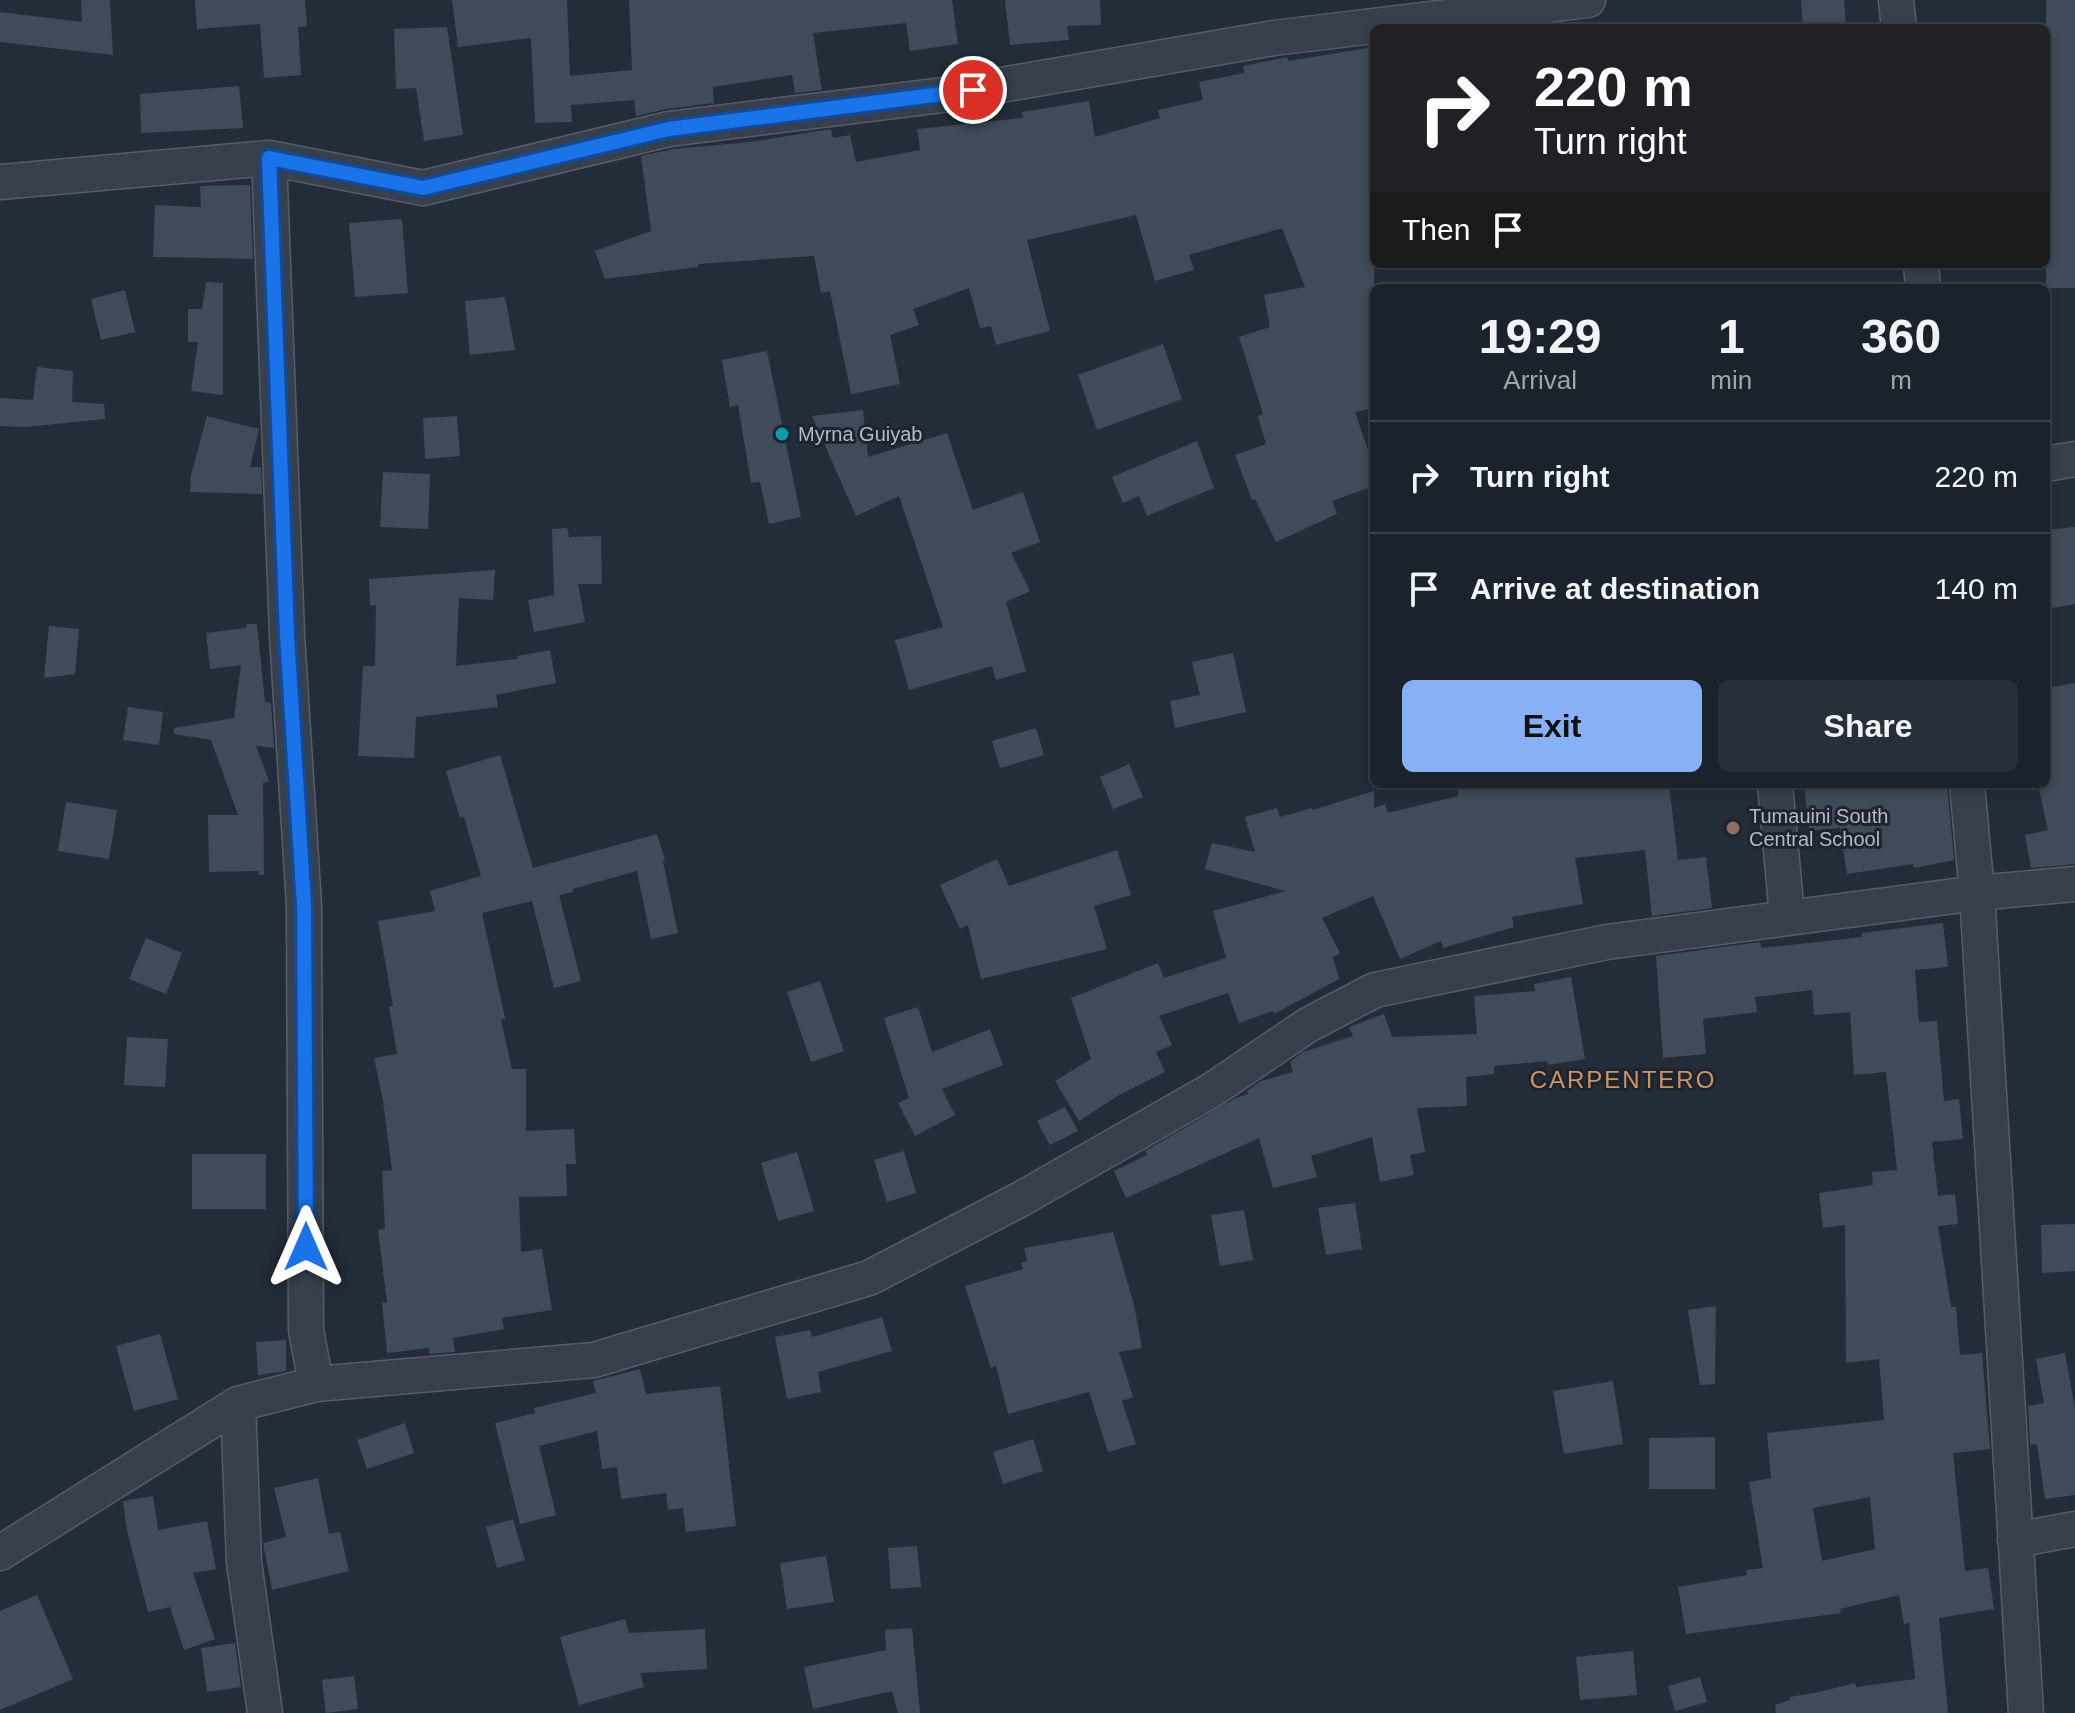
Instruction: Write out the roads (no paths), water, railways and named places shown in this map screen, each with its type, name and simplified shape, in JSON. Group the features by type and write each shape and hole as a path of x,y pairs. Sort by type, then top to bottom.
{"street":[{"path":"1390,24 1588,0"},
{"path":"1896,0 1899,24"},
{"path":"0,182 269,158 423,188 669,129 943,95 1274,38 1370,26"},
{"path":"269,158 287,635 304,906 306,1330 316,1384"},
{"path":"2050,463 2075,459"},
{"path":"1775,788 1787,916"},
{"path":"1967,788 1977,893 2026,1713"},
{"path":"0,1553 238,1404 316,1384 594,1360 869,1278 1021,1199 1212,1090 1308,1025 1375,990 1607,942 1787,916 2075,884"},
{"path":"238,1404 244,1562 265,1713"},
{"path":"2015,1540 2075,1529"}],"place":[{"name":"Myrna Guiyab","path":"782,434"},
{"name":"Tumauini South Central School","path":"1733,828"}],"district":[{"name":"CARPENTERO","path":"1623,1080"}]}
